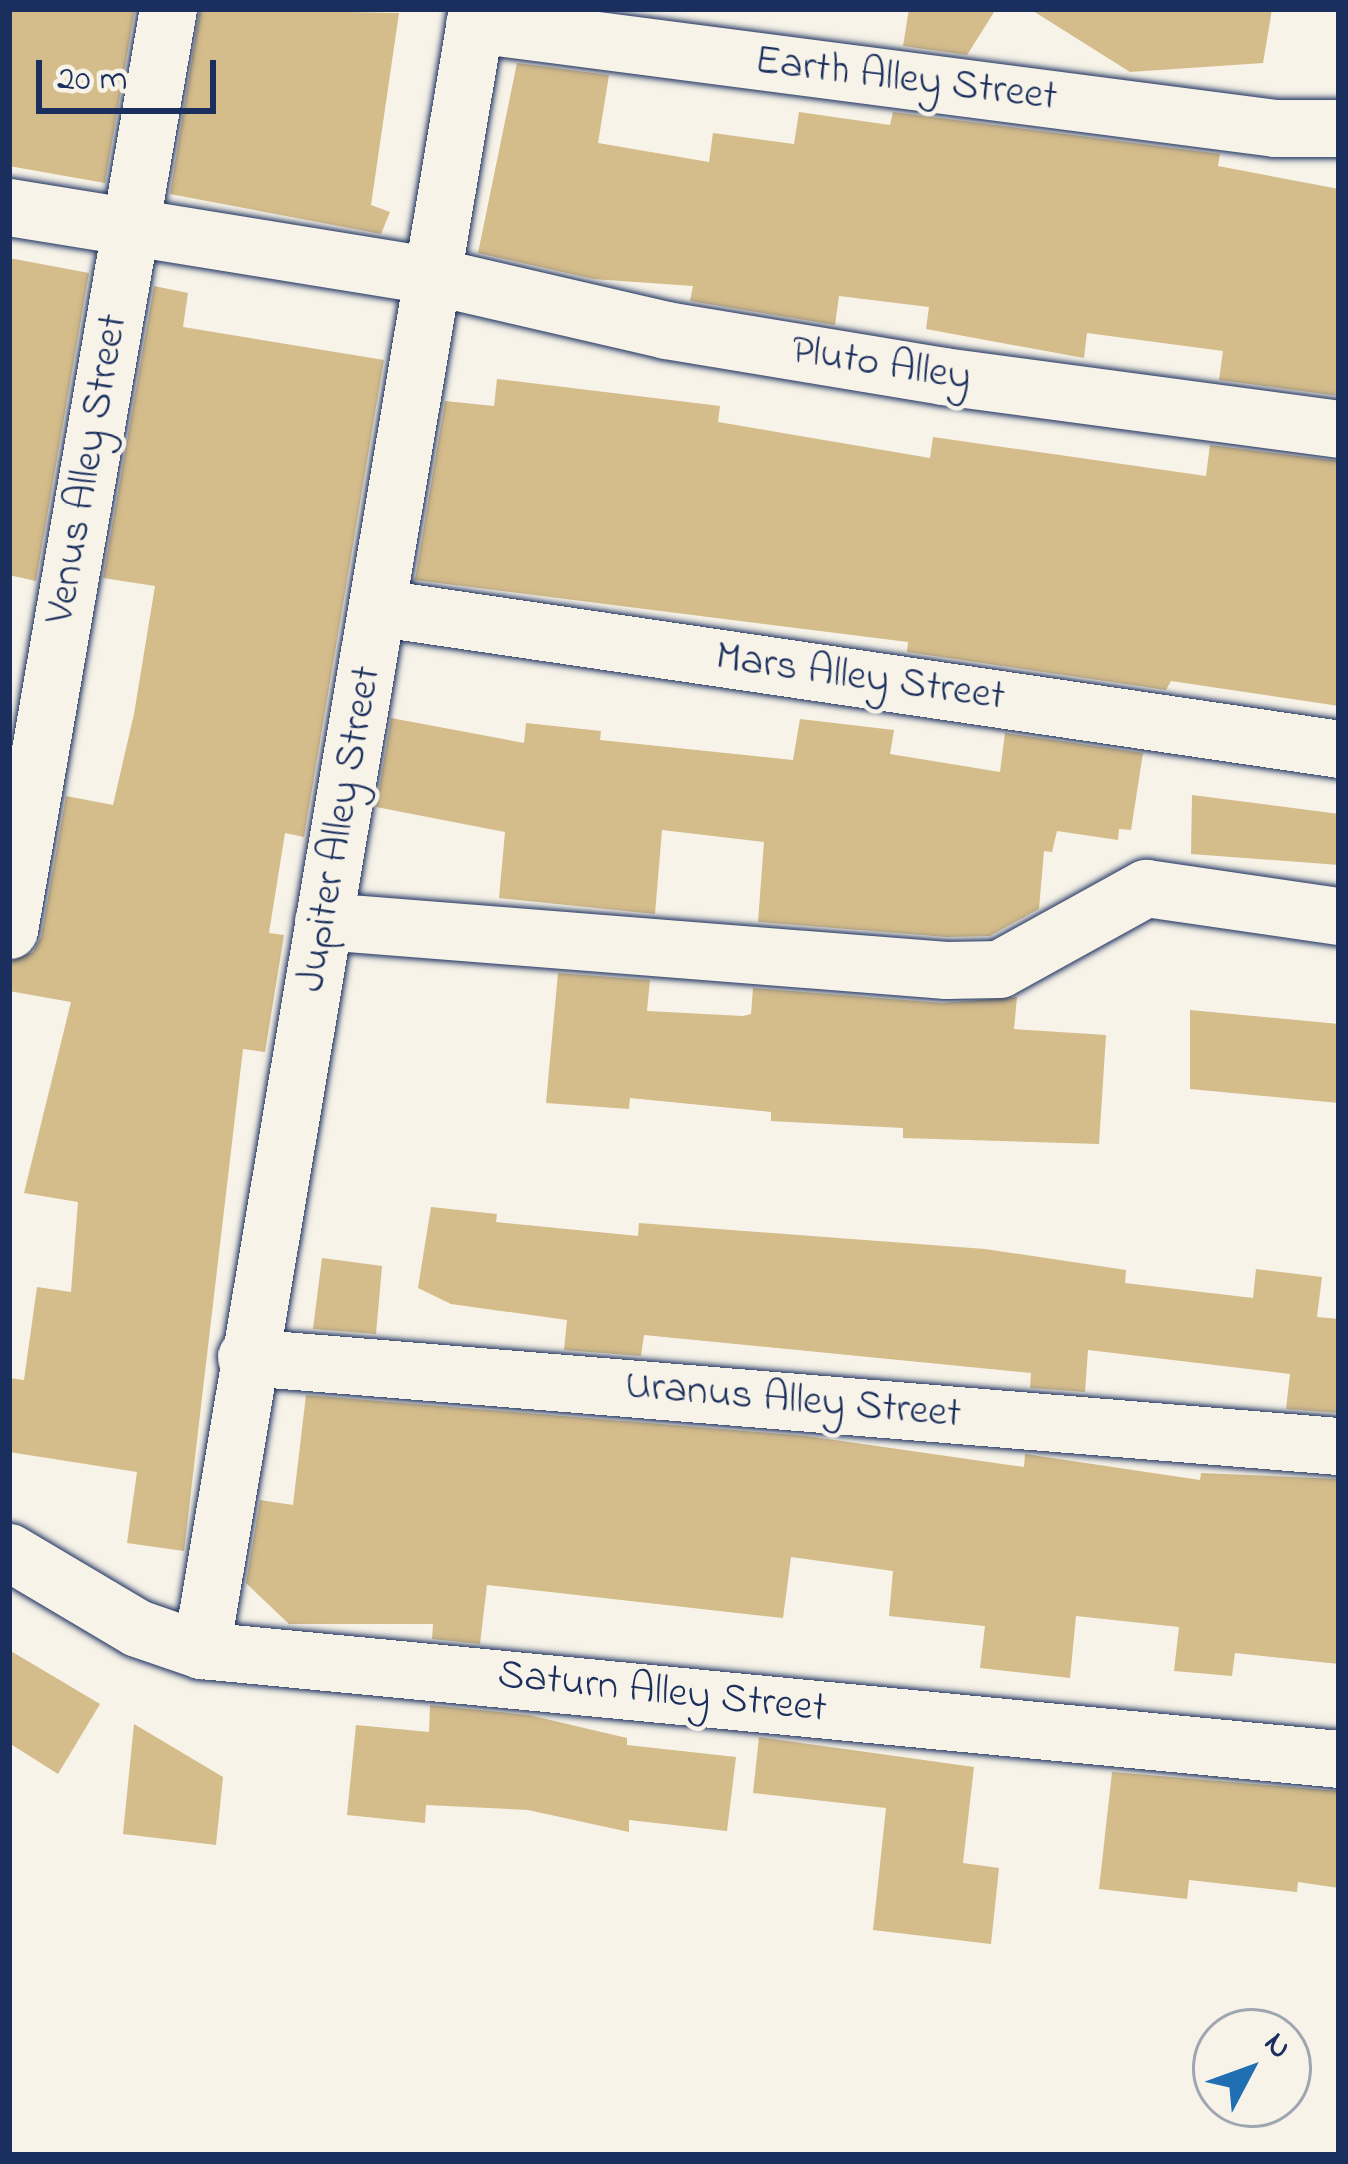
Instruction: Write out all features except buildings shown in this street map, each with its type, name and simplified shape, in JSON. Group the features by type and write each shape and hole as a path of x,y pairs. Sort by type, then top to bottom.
{"street":[{"name":"Venus Alley Street","path":"9,930 168,9"},
{"name":"Earth Alley Street","path":"476,16 1275,128 1339,128"},
{"name":"Jupiter Alley Street","path":"201,1650 247,1357 381,608 428,275 476,16"},
{"name":"Pluto Alley","path":"9,207 428,275 782,349 1339,429"},
{"name":"Mars Alley Street","path":"381,608 1339,749"},
{"path":"323,921 946,970 999,969 1146,888 1339,916"},
{"name":"Uranus Alley Street","path":"247,1357 1339,1446"},
{"name":"Saturn Alley Street","path":"9,1552 137,1628 201,1650 1339,1759"}]}
